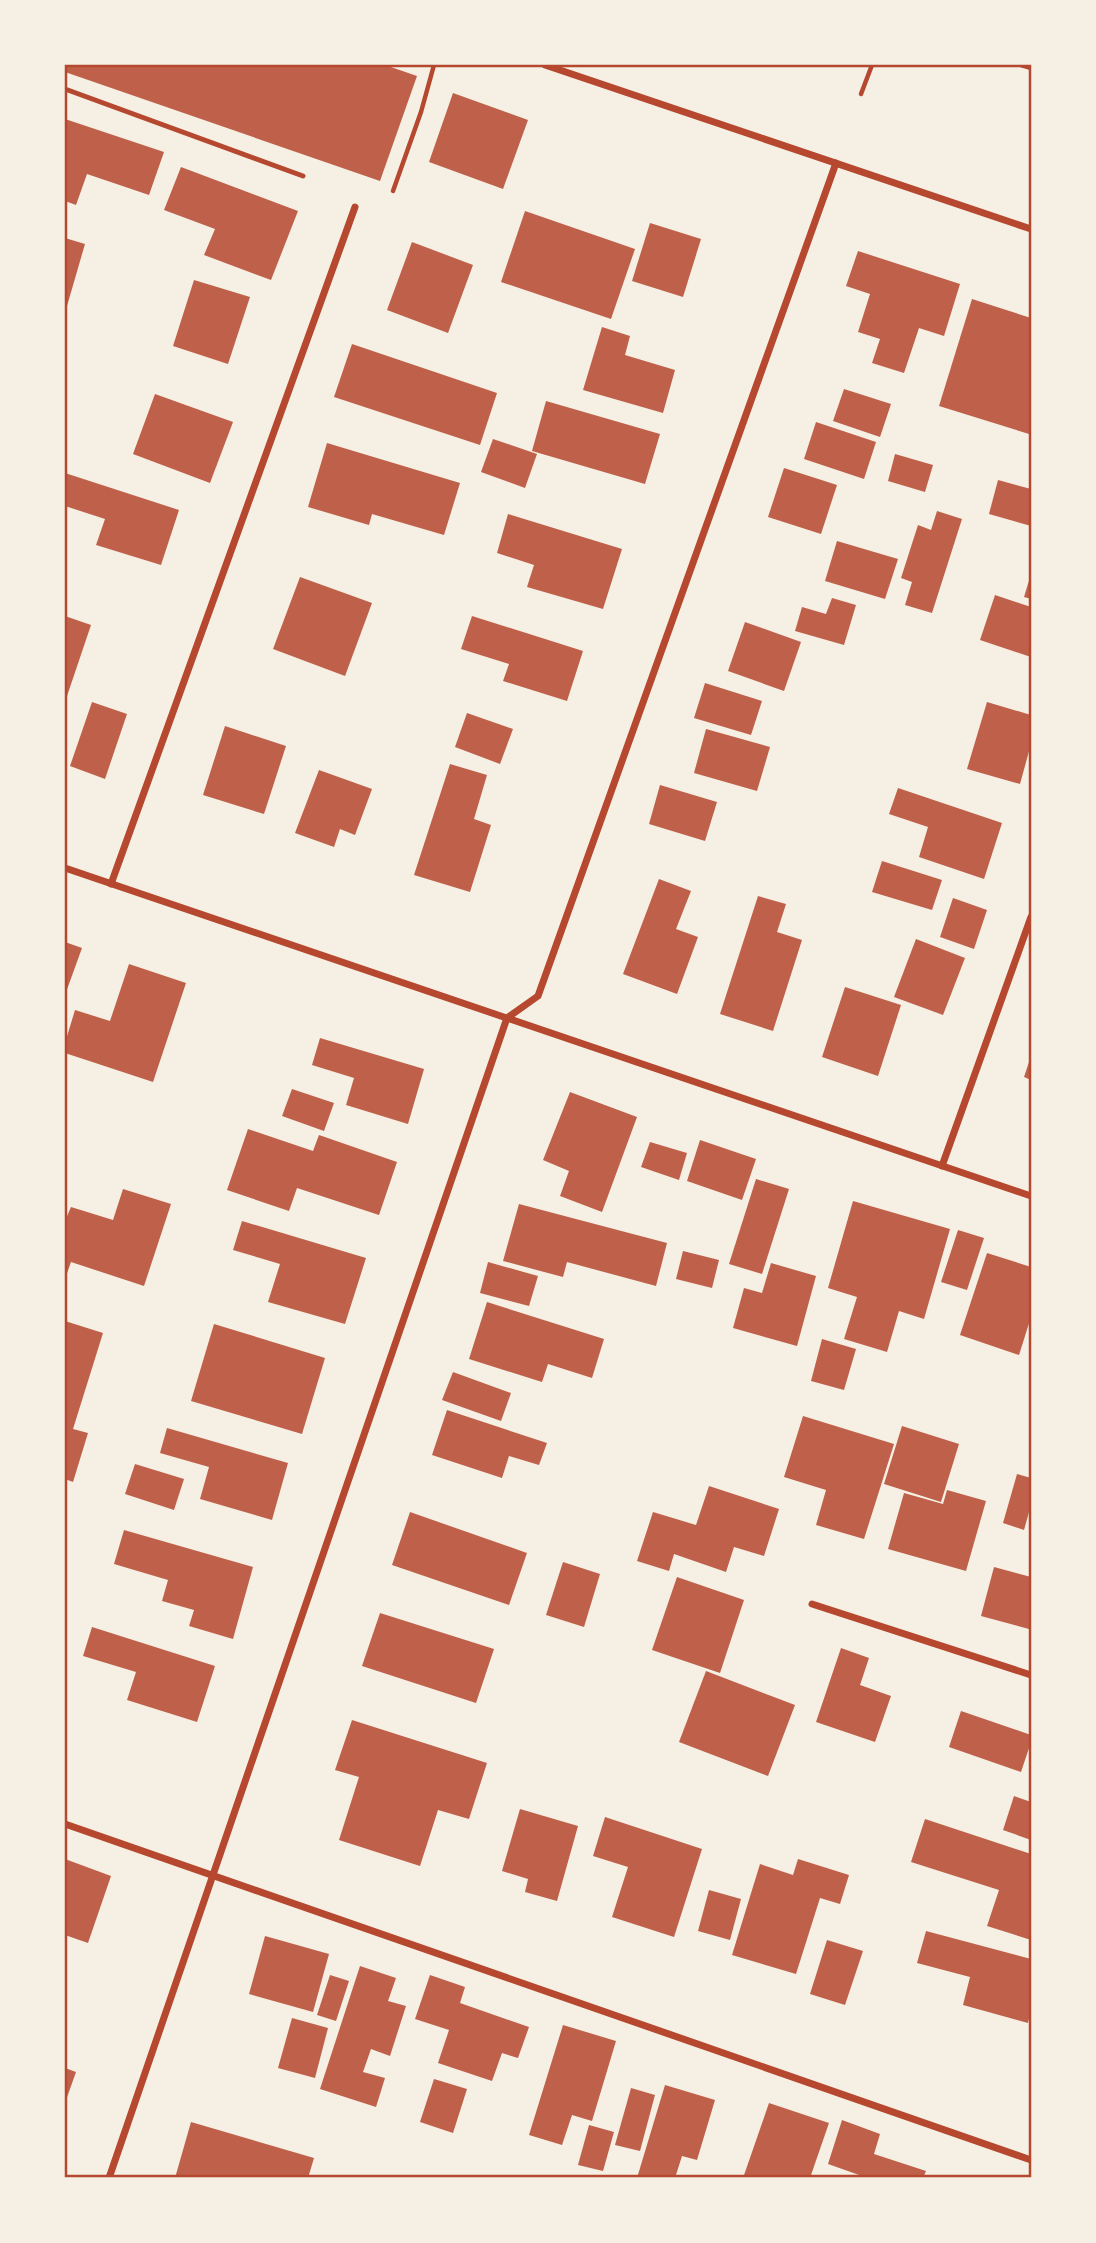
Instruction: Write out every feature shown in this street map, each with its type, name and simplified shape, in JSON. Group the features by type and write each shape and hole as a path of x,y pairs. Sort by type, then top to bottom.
{"street":[{"path":"545,65 555,66 1031,229"},
{"path":"109,2178 507,1018 538,996 836,163"},
{"path":"111,884 355,206"},
{"path":"65,868 1031,1196"},
{"path":"942,1166 1031,917"},
{"path":"812,1604 1031,1675"},
{"path":"65,1824 1031,2160"}],"lane":[{"path":"65,89 303,176"}],"path":[{"path":"393,191 421,112 434,65"},
{"path":"861,94 872,65"},
{"path":"1021,65 1031,68"}],"building":[{"path":"65,65 385,65 417,76 380,181 65,72"},
{"path":"453,93 528,120 503,189 429,162"},
{"path":"65,119 164,152 149,195 87,174 76,205 65,201"},
{"path":"181,167 298,211 271,280 204,255 215,229 164,210"},
{"path":"525,211 635,249 611,319 501,282"},
{"path":"650,223 701,239 683,297 632,281"},
{"path":"65,238 85,244 67,306 65,306"},
{"path":"412,242 473,265 448,333 387,310"},
{"path":"858,251 960,284 944,336 919,328 904,373 872,363 880,339 858,332 870,294 846,286"},
{"path":"194,280 250,297 228,364 173,346"},
{"path":"972,299 1031,318 1029,434 939,406"},
{"path":"602,327 630,336 625,355 675,370 663,413 583,390"},
{"path":"352,344 497,393 480,445 334,397"},
{"path":"844,389 891,404 880,437 833,421"},
{"path":"155,394 233,422 210,483 133,454"},
{"path":"546,401 660,434 645,484 532,451"},
{"path":"816,422 876,442 864,479 804,459"},
{"path":"493,439 537,454 525,488 481,472"},
{"path":"327,443 460,483 444,535 372,514 369,525 308,507"},
{"path":"895,454 933,465 925,492 888,481"},
{"path":"784,468 837,485 821,534 768,517"},
{"path":"65,473 179,510 161,565 96,545 105,519 65,506"},
{"path":"998,480 1031,489 1031,526 989,514"},
{"path":"937,511 962,519 932,613 905,605 912,582 901,578 918,525 931,530"},
{"path":"508,514 622,549 603,609 527,587 534,565 497,553"},
{"path":"837,541 898,559 885,599 825,581"},
{"path":"1031,574 1031,599 1024,597"},
{"path":"300,577 372,603 345,676 273,649"},
{"path":"995,595 1031,607 1031,657 980,640"},
{"path":"832,598 856,605 844,645 795,631 802,607 826,614"},
{"path":"65,616 91,625 65,702"},
{"path":"472,616 583,651 567,701 503,681 509,664 461,649"},
{"path":"745,622 801,642 784,691 728,671"},
{"path":"705,683 762,701 751,735 694,718"},
{"path":"92,702 127,714 105,779 70,766"},
{"path":"987,702 1031,715 1031,744 1020,784 967,769"},
{"path":"467,713 513,729 500,764 455,747"},
{"path":"225,726 286,746 264,814 203,795"},
{"path":"706,729 770,747 757,791 694,773"},
{"path":"450,764 487,775 474,819 491,825 470,892 414,875"},
{"path":"319,770 372,789 355,835 340,829 334,847 295,833"},
{"path":"660,785 717,802 705,841 649,824"},
{"path":"898,788 1002,823 984,879 919,857 928,827 889,814"},
{"path":"882,861 942,880 932,910 872,892"},
{"path":"659,879 691,891 676,929 698,937 677,994 623,974"},
{"path":"758,896 786,904 777,932 802,940 773,1031 720,1014"},
{"path":"953,898 987,910 974,949 940,937"},
{"path":"916,939 965,958 943,1015 894,997"},
{"path":"65,942 82,948 65,995"},
{"path":"129,964 186,983 153,1082 65,1053 65,1043 75,1010 110,1021"},
{"path":"845,987 901,1005 878,1076 822,1057"},
{"path":"320,1038 424,1069 408,1124 346,1105 354,1078 312,1065"},
{"path":"1031,1056 1031,1080 1024,1077"},
{"path":"292,1089 334,1103 324,1131 282,1116"},
{"path":"570,1092 637,1117 602,1212 560,1196 569,1171 543,1160"},
{"path":"248,1129 313,1151 319,1135 397,1162 379,1215 297,1188 289,1211 227,1190"},
{"path":"700,1140 756,1159 742,1200 687,1181"},
{"path":"650,1142 687,1153 679,1180 641,1167"},
{"path":"756,1179 789,1189 762,1274 729,1264"},
{"path":"123,1189 171,1204 144,1286 71,1262 65,1279 65,1221 71,1207 113,1220"},
{"path":"853,1201 950,1229 924,1319 899,1311 887,1352 844,1339 857,1297 828,1288"},
{"path":"519,1204 667,1243 656,1286 567,1262 563,1277 503,1261"},
{"path":"242,1221 366,1258 345,1324 268,1302 280,1264 233,1250"},
{"path":"958,1230 984,1238 967,1290 941,1282"},
{"path":"683,1251 719,1260 712,1288 676,1279"},
{"path":"987,1253 1031,1267 1031,1317 1019,1355 960,1335"},
{"path":"488,1262 538,1276 529,1306 480,1293"},
{"path":"771,1263 816,1276 797,1346 733,1328 744,1288 762,1293"},
{"path":"487,1302 604,1339 592,1378 548,1364 542,1382 469,1359"},
{"path":"65,1321 103,1333 73,1429 88,1433 73,1482 65,1479"},
{"path":"214,1324 325,1358 302,1434 191,1401"},
{"path":"822,1339 856,1349 844,1390 811,1381"},
{"path":"453,1372 511,1393 501,1421 442,1400"},
{"path":"447,1410 547,1443 539,1465 509,1456 502,1478 432,1455"},
{"path":"803,1416 894,1444 864,1539 816,1525 826,1490 784,1477"},
{"path":"902,1426 959,1444 941,1502 884,1484"},
{"path":"167,1428 288,1463 272,1520 200,1499 209,1467 160,1453"},
{"path":"135,1464 184,1479 174,1510 125,1494"},
{"path":"1017,1474 1031,1478 1031,1505 1024,1530 1003,1523"},
{"path":"709,1486 779,1509 764,1556 734,1547 726,1572 674,1554 669,1571 637,1561 653,1512 696,1525"},
{"path":"947,1490 986,1501 966,1571 888,1549 904,1493 943,1504"},
{"path":"410,1512 527,1553 509,1605 392,1565"},
{"path":"124,1530 253,1567 233,1639 189,1626 194,1610 162,1601 168,1580 114,1564"},
{"path":"563,1562 600,1574 584,1627 546,1615"},
{"path":"994,1567 1031,1577 1029,1629 981,1616"},
{"path":"677,1577 744,1600 720,1673 652,1650"},
{"path":"380,1613 494,1649 476,1703 362,1666"},
{"path":"92,1627 215,1666 197,1722 127,1700 136,1672 83,1656"},
{"path":"841,1648 869,1658 860,1685 891,1696 875,1742 816,1722"},
{"path":"706,1671 795,1705 768,1776 679,1742"},
{"path":"961,1711 1031,1735 1021,1772 949,1747"},
{"path":"352,1720 487,1763 469,1819 438,1810 420,1866 339,1840 359,1777 335,1770"},
{"path":"1014,1796 1031,1802 1031,1840 1003,1830"},
{"path":"520,1809 578,1826 557,1901 525,1892 528,1879 502,1871"},
{"path":"605,1817 702,1849 674,1937 612,1917 628,1867 593,1856"},
{"path":"925,1819 1031,1854 1031,1940 987,1926 999,1890 911,1862"},
{"path":"65,1859 111,1876 88,1943 65,1935"},
{"path":"798,1859 849,1875 840,1904 820,1898 796,1974 732,1955 760,1864 793,1875"},
{"path":"709,1890 741,1899 730,1940 698,1931"},
{"path":"926,1931 1031,1959 1031,2009 1028,2023 963,2005 970,1977 917,1963"},
{"path":"265,1936 329,1954 313,2012 249,1994"},
{"path":"827,1940 863,1951 845,2005 810,1994"},
{"path":"360,1966 396,1978 388,2001 406,2006 390,2056 371,2049 363,2072 385,2078 376,2107 320,2089"},
{"path":"330,1975 349,1981 336,2021 317,2015"},
{"path":"430,1975 465,1987 460,2003 529,2027 518,2058 502,2053 492,2081 438,2063 449,2030 415,2019"},
{"path":"292,2018 328,2028 315,2078 278,2068"},
{"path":"563,2025 616,2041 592,2121 572,2115 562,2145 529,2135"},
{"path":"65,2068 76,2072 65,2103"},
{"path":"434,2079 467,2089 453,2133 420,2122"},
{"path":"665,2085 715,2100 697,2160 682,2156 675,2178 637,2178"},
{"path":"631,2088 655,2095 640,2151 615,2145"},
{"path":"769,2103 829,2123 810,2178 743,2178"},
{"path":"842,2120 880,2134 874,2154 926,2171 923,2178 861,2178 862,2176 828,2164"},
{"path":"191,2122 314,2158 308,2178 175,2178"},
{"path":"589,2125 614,2132 603,2171 578,2165"}]}
